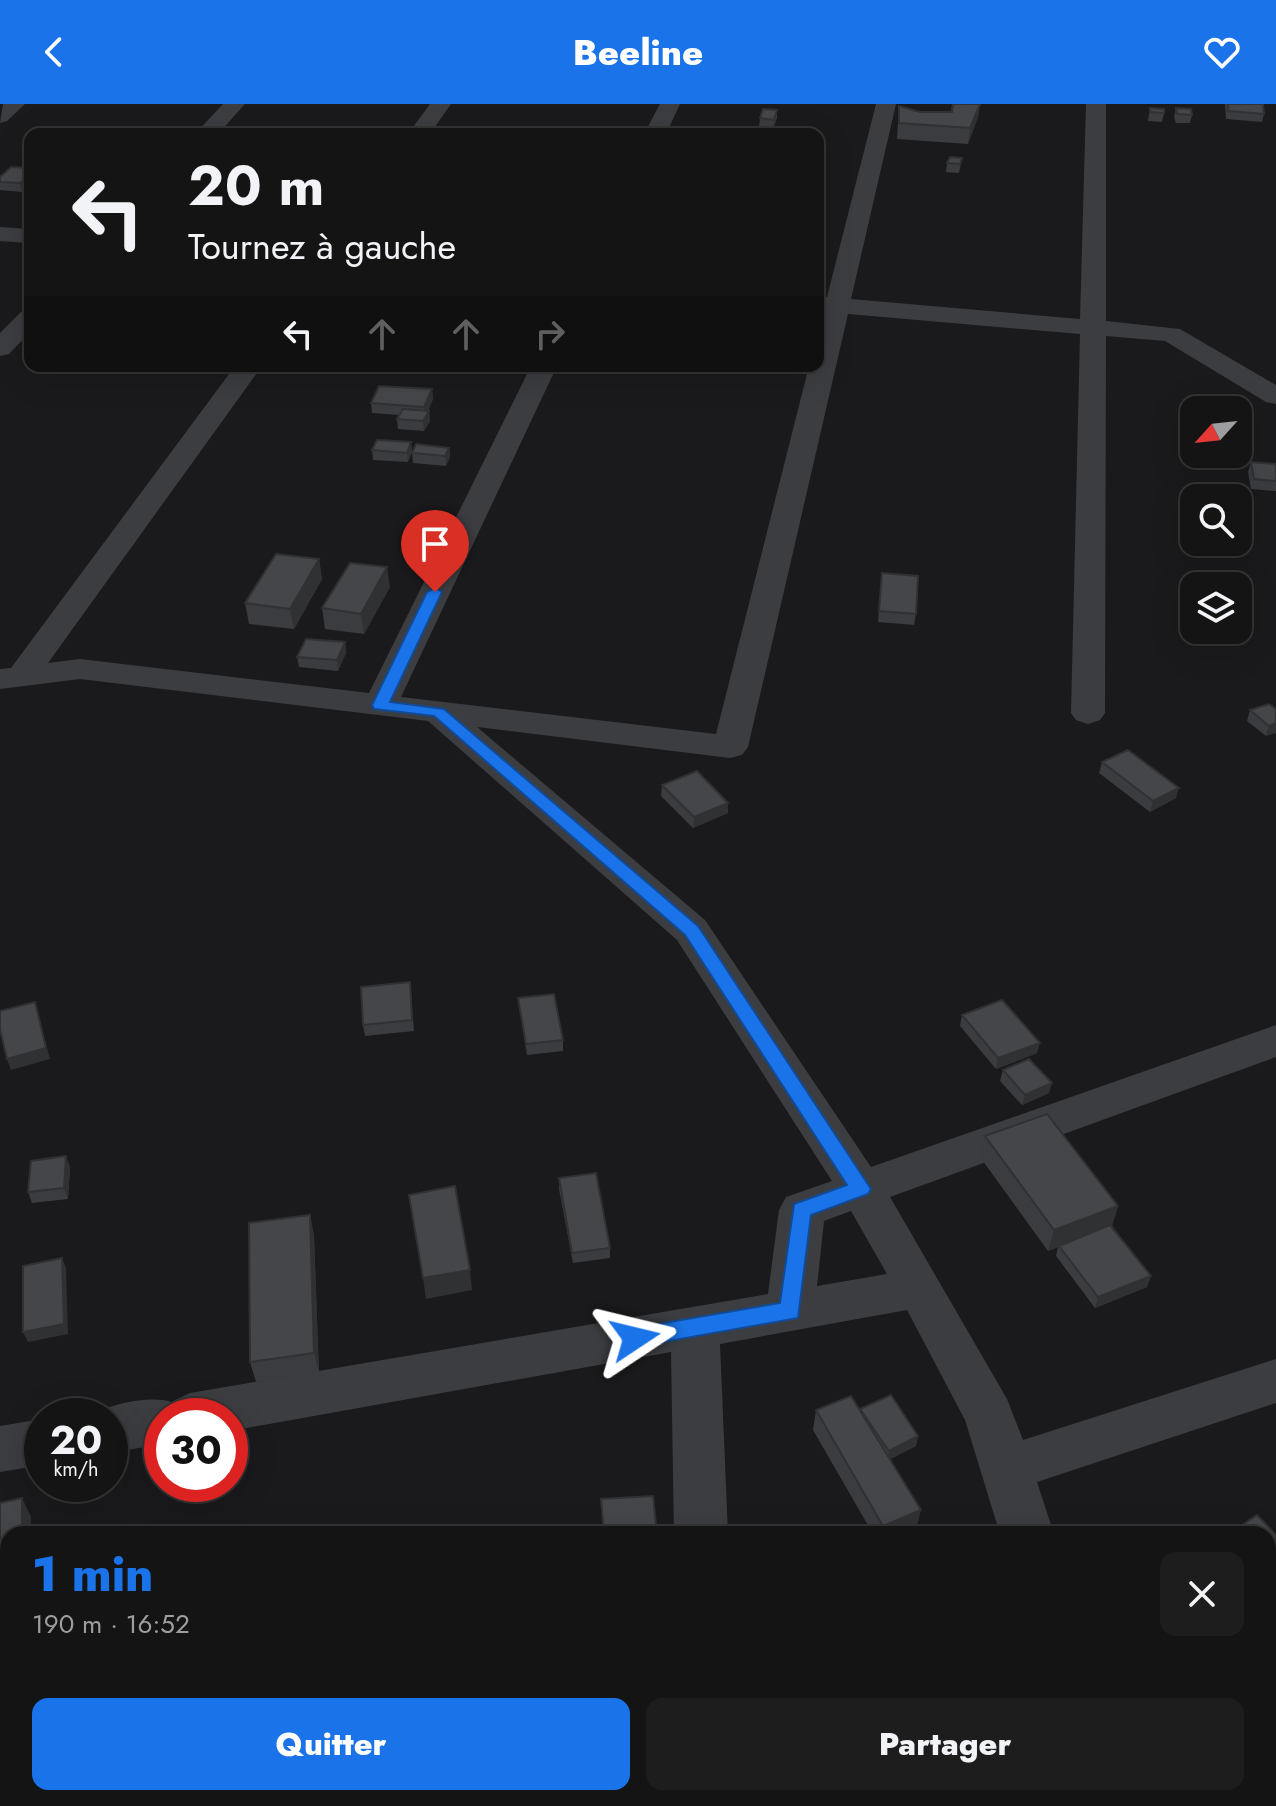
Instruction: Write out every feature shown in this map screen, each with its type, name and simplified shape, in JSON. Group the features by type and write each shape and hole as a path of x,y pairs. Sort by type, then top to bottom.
{"street":[{"path":"0,117 15,104"},
{"path":"212,128 235,104"},
{"path":"423,128 441,104"},
{"path":"658,128 670,104"},
{"path":"886,104 828,305 1171,334 1276,396"},
{"path":"1088,713 1096,104"},
{"path":"0,234 24,236"},
{"path":"0,348 24,323"},
{"path":"10,678 244,372"},
{"path":"380,705 541,372"},
{"path":"10,678 80,669 730,747 813,372"},
{"path":"438,712 691,930 861,1189 920,1288 989,1415 1024,1526"},
{"path":"790,1311 802,1210 1276,1041"},
{"path":"248,1406 920,1288"},
{"path":"695,1327 701,1526"},
{"path":"1006,1469 1276,1381"},
{"path":"0,1449 24,1445"}],"building":[{"path":"953,104 980,104 970,128 899,123 899,106 920,112 952,112"},
{"path":"1228,104 1263,104 1264,114 1228,111"},
{"path":"1150,108 1164,109 1164,113 1150,112"},
{"path":"1176,108 1191,109 1192,115 1177,114"},
{"path":"763,109 777,110 774,120 760,118"},
{"path":"950,157 962,158 960,164 947,163"},
{"path":"11,167 24,168 24,179 20,183 0,182 0,177"},
{"path":"379,386 432,389 424,407 371,403"},
{"path":"403,409 429,411 423,421 397,419"},
{"path":"377,440 411,442 407,453 372,450"},
{"path":"416,444 449,448 445,456 412,453"},
{"path":"1252,462 1276,464 1276,481 1254,479"},
{"path":"276,554 319,559 290,609 245,603"},
{"path":"350,563 387,567 361,614 322,608"},
{"path":"882,573 918,576 916,614 879,611"},
{"path":"306,639 345,642 337,660 297,657"},
{"path":"1269,704 1276,709 1276,723 1269,726 1250,710"},
{"path":"1128,750 1179,788 1153,801 1102,762"},
{"path":"697,771 728,803 694,817 662,785"},
{"path":"410,982 412,1020 363,1025 361,987"},
{"path":"554,994 563,1040 526,1044 518,998"},
{"path":"1002,1000 1040,1043 998,1058 962,1015"},
{"path":"35,1002 46,1048 7,1059 0,1029 0,1011"},
{"path":"1029,1059 1052,1083 1025,1095 1003,1070"},
{"path":"1047,1114 1118,1206 1054,1230 985,1136"},
{"path":"66,1156 64,1188 28,1192 31,1161"},
{"path":"596,1173 610,1248 572,1253 559,1178"},
{"path":"455,1186 470,1270 423,1278 409,1195"},
{"path":"310,1215 314,1353 250,1362 249,1223"},
{"path":"1110,1225 1151,1276 1098,1297 1059,1246"},
{"path":"62,1258 64,1324 23,1332 23,1266"},
{"path":"891,1395 918,1436 889,1451 860,1409"},
{"path":"851,1396 921,1510 883,1526 816,1410"},
{"path":"653,1496 656,1526 603,1526 601,1499"},
{"path":"22,1498 22,1526 0,1526 0,1503"},
{"path":"1257,1515 1267,1526 1241,1526"}],"route":[{"path":"435,592 380,705 438,712 691,930 861,1189 802,1210 790,1311 635,1338"}]}
